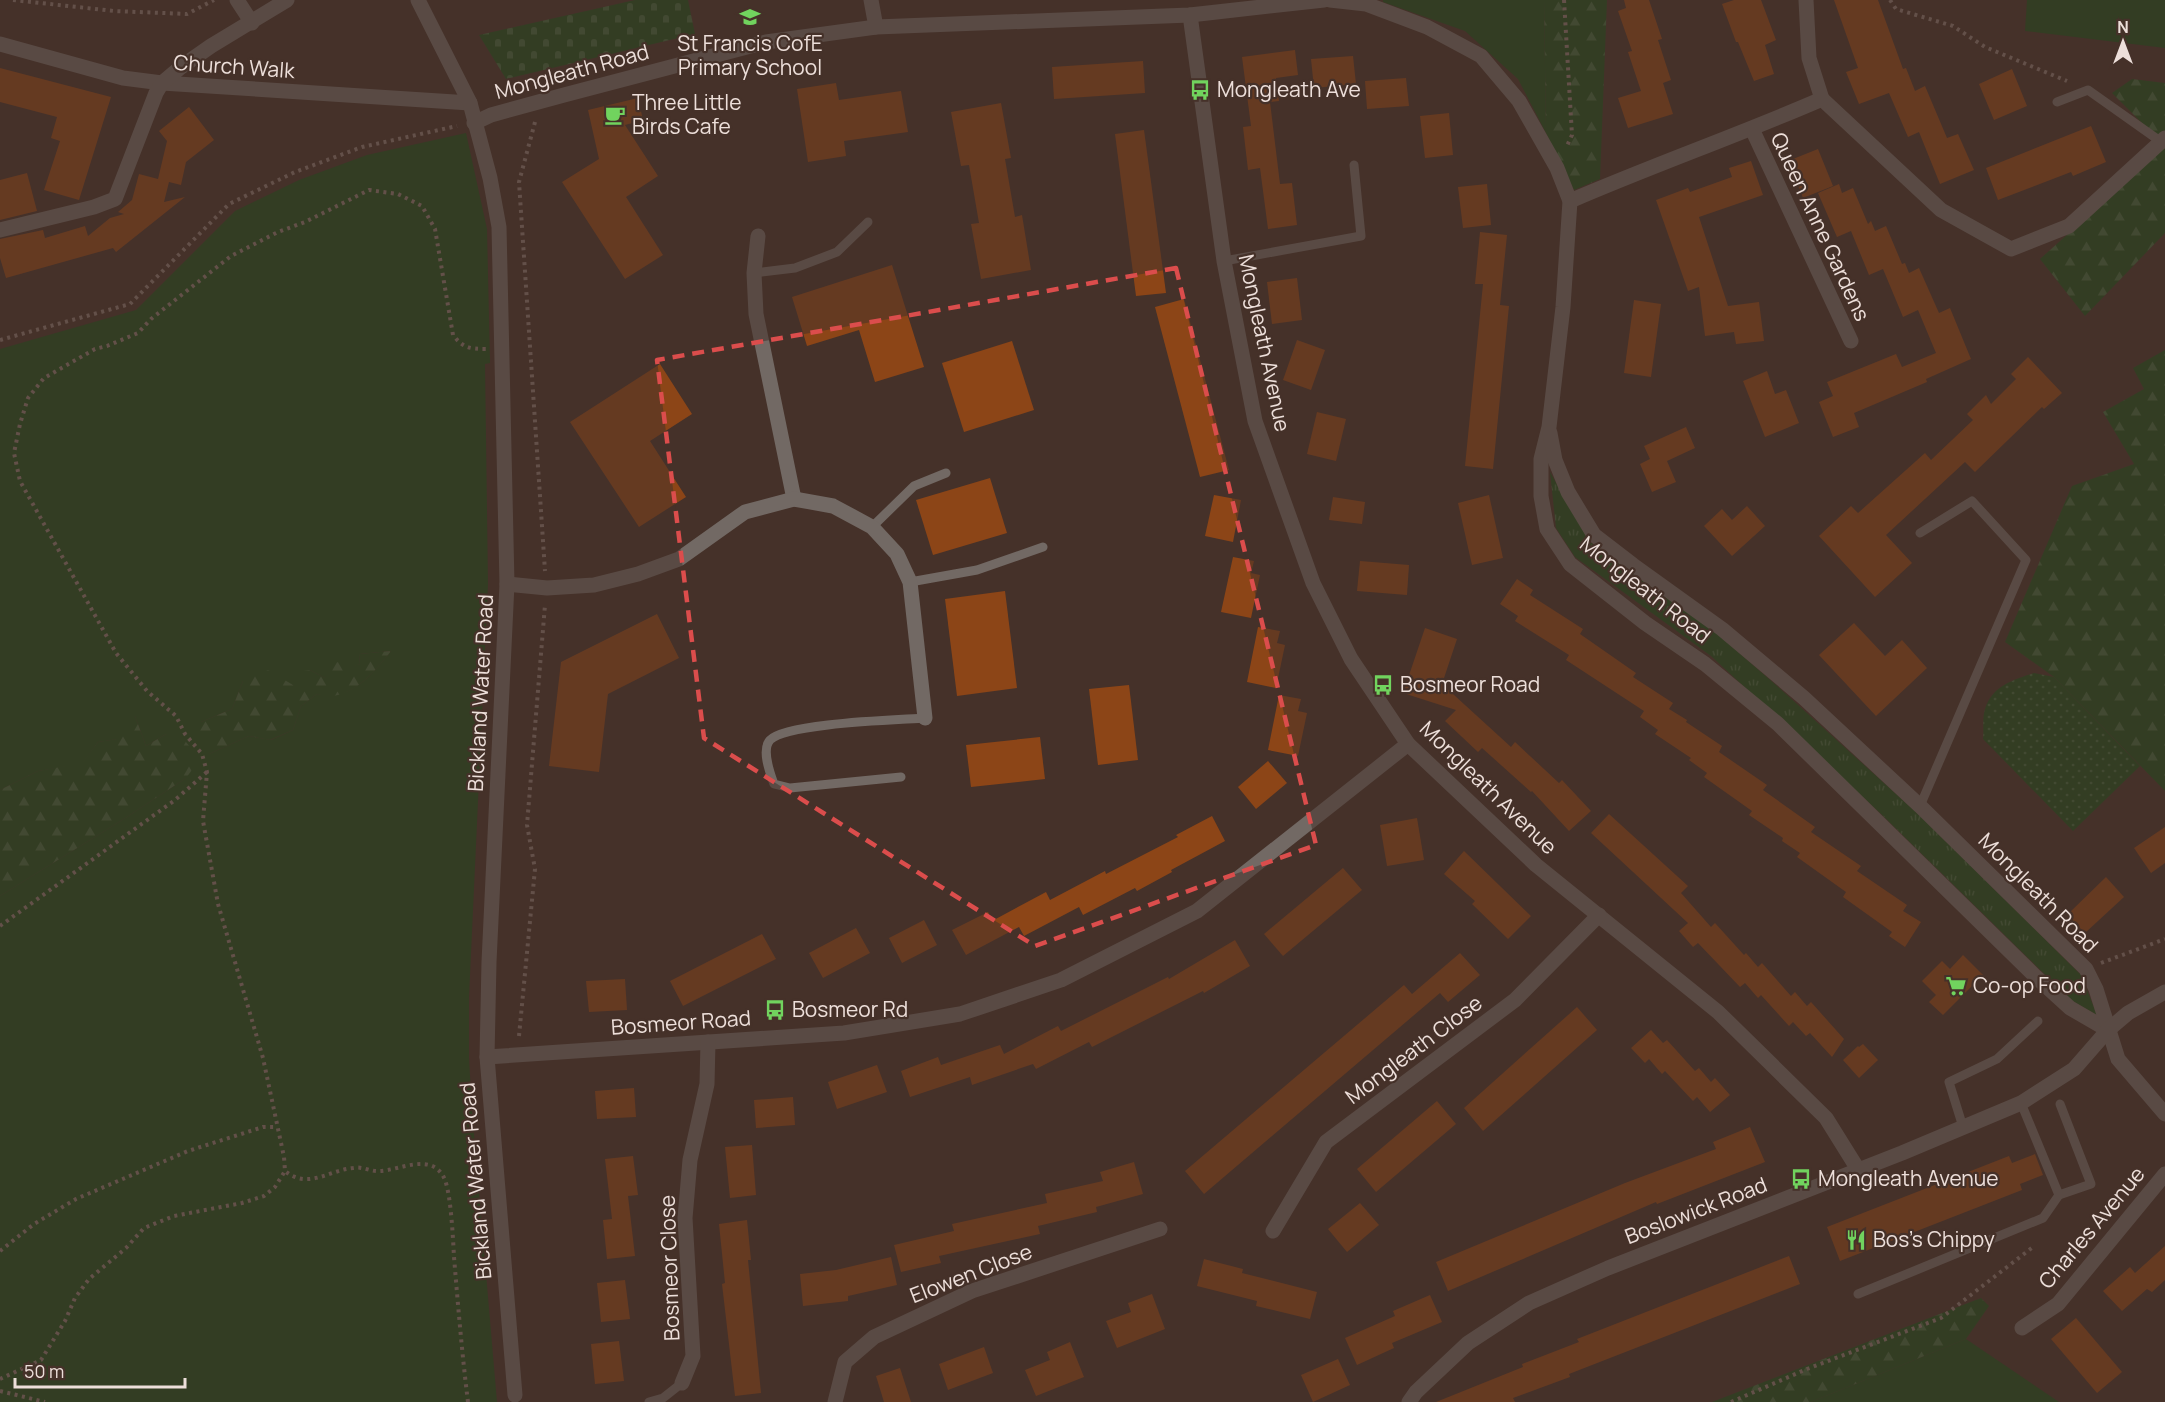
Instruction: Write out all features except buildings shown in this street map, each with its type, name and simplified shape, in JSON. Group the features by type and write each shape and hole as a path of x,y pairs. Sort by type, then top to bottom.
{"street":[{"path":"237,0 252,23"},
{"path":"0,230 94,207 115,199 156,93 162,83 211,46 287,0"},
{"name":"Bickland Water Road","path":"418,0 470,104 490,178 500,227 507,584 489,962 487,1057 515,1399"},
{"path":"871,0 876,27"},
{"name":"Mongleath Road","path":"474,123 564,95 766,42 876,27 1190,15 1324,0"},
{"name":"Mongleath Road","path":"1330,0 1367,2 1427,27 1481,56 1519,101 1557,168 1570,201 1563,307 1549,427 1541,459 1541,496 1547,529 1570,564 1645,623 1705,664 1778,724 2036,977 2070,1008 2108,1030"},
{"path":"1806,0 1809,58 1822,99 1941,210 2012,249 2069,226 2163,140"},
{"name":"Mongleath Avenue","path":"1190,15 1224,261 1255,421 1313,584 1351,659 1408,744 1536,865 1719,1012 1826,1118 1859,1171"},
{"name":"Church Walk","path":"0,44 123,78 162,83 470,104"},
{"name":"Queen Anne Gardens","path":"1570,201 1634,173 1752,129 1822,99"},
{"name":"Queen Anne Gardens","path":"1752,129 1851,341"},
{"path":"758,236 754,273 756,314 794,499"},
{"name":"Mongleath Road","path":"1549,427 1556,460 1568,492 1594,535 1722,628 1804,698 1920,806 2086,969 2096,989 2108,1030"},
{"path":"507,584 547,588 594,585 638,574 679,559 745,512 794,499 832,506 872,527 897,554 910,582 925,718"},
{"name":"Bosmeor Road","path":"487,1057 844,1033 960,1014 1061,980 1197,911 1408,744"},
{"name":"Mongleath Close","path":"1273,1231 1326,1142 1515,1000 1599,915"},
{"name":"Boslowick Road","path":"1409,1402 1416,1392 1468,1343 1529,1303 1608,1268 1859,1171 2021,1103 2074,1069 2108,1030 2128,1013 2165,992"},
{"path":"2108,1030 2118,1059 2165,1114"},
{"name":"Bosmeor Close","path":"682,1383 693,1356 686,1218 690,1160 707,1084 708,1042"},
{"name":"Charles Avenue","path":"2022,1328 2058,1304 2165,1174"},
{"name":"Elowen Close","path":"835,1402 845,1362 874,1337 972,1291 1160,1229"}],"lane":[{"path":"2057,102 2088,90 2163,140"},
{"path":"1224,261 1361,236 1354,165"},
{"path":"754,273 795,268 837,252 868,222"},
{"path":"872,527 914,486 946,473"},
{"path":"1920,533 1972,501 2026,560 1920,806"},
{"path":"910,582 977,570 1043,547"},
{"path":"901,777 790,788 774,784 768,767 767,746 771,739 780,734 800,729 925,718"},
{"path":"1963,1127 1949,1082 1997,1059 2038,1021"},
{"path":"2021,1103 2059,1195"},
{"path":"1858,1294 2043,1218 2059,1195 2091,1184 2060,1104"},
{"path":"649,1402 663,1398 682,1383"}],"path":[{"path":"14,0 114,11 187,14 214,0"},
{"path":"1557,168 1572,135 1564,0"},
{"path":"1890,0 1896,9 1953,26 1985,47 2088,90"},
{"path":"0,340 130,304 229,204 295,172 362,147 474,123"},
{"path":"0,1379 41,1360 65,1321 75,1298 89,1279 126,1248 144,1228 174,1216 242,1203 264,1196 275,1187 285,1171 285,1157 263,1058 218,904 203,821 207,772 202,754 185,734 176,716 147,691 116,653 20,481 14,453 28,398 44,378 95,349 138,333 151,319 231,256 369,190 398,194 422,206 435,229 453,335 460,344 472,348 490,349"},
{"path":"0,926 175,800 207,772"},
{"path":"2086,969 2165,939"},
{"path":"0,1251 34,1224 76,1199 188,1151 264,1127 278,1127"},
{"path":"285,1171 294,1178 303,1180 351,1168 365,1167 382,1171 415,1163 432,1166 441,1172 446,1183 468,1402"},
{"path":"1731,1402 1816,1365 1941,1318 2033,1247"},
{"path":"0,1391 45,1402"}],"highlighted area":[{"path":"1176,268 1316,845 1035,946 704,738 657,360"}],"green space":[{"path":"635,0 688,0 695,34 506,79 479,35"},
{"path":"1383,0 1544,0 1546,133 1518,79 1465,31 1383,2"},
{"path":"1544,0 1607,0 1600,179 1574,190 1546,133"},
{"path":"2027,0 2165,0 2165,48 2025,31"},
{"path":"2132,79 2165,83 2165,146 2112,93"},
{"path":"466,133 487,229 490,363 485,364 488,584 469,997 469,1058 497,1402 0,1402 0,896 186,778 166,734 146,746 135,716 118,739 98,742 82,764 38,771 0,790 0,349 136,310 235,211 299,180 367,155","holes":["391,651 368,677 350,690 340,694 317,694 301,706 293,730 271,740 249,736 209,754 201,722 232,709 243,681 293,685 310,670 325,678 360,664 359,654"]},
{"path":"2165,147 2165,233 2085,316 2040,259"},
{"path":"2165,350 2165,791 2054,677 2005,642 2072,486 2134,464 2103,412 2144,389 2133,368"},
{"path":"1550,472 1589,541 1715,632 1917,813 2081,975 2097,1015 2071,1000 1879,812 1711,656 1575,557 1556,528"},
{"path":"391,651 365,680 349,691 340,695 317,694 301,706 293,730 270,740 249,736 209,754 195,735 201,722 232,709 243,681 268,670 293,685 298,672 310,670 325,678 332,663 346,661 352,666 360,664 359,654"},
{"path":"2034,673 2054,677 2140,766 2073,831 1983,739 1983,720 1988,701 2004,685"},
{"path":"135,716 146,746 166,734 181,736 200,759 186,778 0,896 0,790 38,771 82,763 98,742 117,739 117,724"},
{"path":"1981,1298 1989,1306 1966,1339 1811,1402 1712,1402"},
{"path":"1966,1339 2059,1402 1811,1402"}],"place":[{"name":"St Francis CofE Primary School","path":"750,17"},
{"name":"Mongleath Ave","path":"1200,90"},
{"name":"Three Little Birds Cafe","path":"615,115"},
{"name":"Bosmeor Road","path":"1383,685"},
{"name":"Co-op Food","path":"1956,986"},
{"name":"Bosmeor Rd","path":"775,1010"},
{"name":"Mongleath Avenue","path":"1801,1179"},
{"name":"Bos's Chippy","path":"1856,1240"}]}
